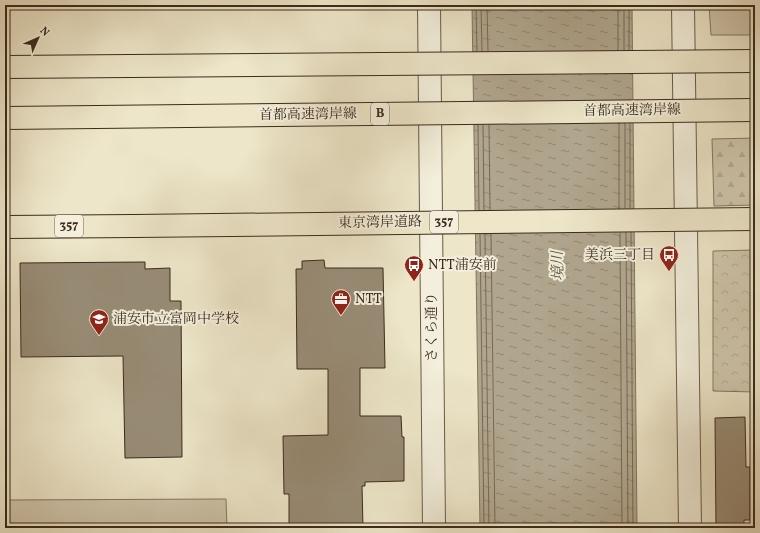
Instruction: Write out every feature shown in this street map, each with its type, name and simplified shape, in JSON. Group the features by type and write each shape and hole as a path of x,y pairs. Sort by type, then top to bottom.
{"highway":[{"path":"5,67 755,61"},
{"name":"首都高速湾岸線","path":"5,118 755,110"},
{"name":"東京湾岸道路","path":"5,227 755,219"}],"street":[{"name":"さくら通り","path":"429,5 434,528"},
{"path":"683,5 690,528"}],"green space":[{"path":"709,5 755,5 755,35 711,35"},
{"path":"755,138 755,205 714,206 712,139"},
{"path":"755,250 755,392 713,391 713,251"},
{"path":"226,499 227,528 5,528 5,500"}],"water":[{"name":"境川","path":"472,5 632,5 637,528 480,528"}],"building":[{"path":"324,260 325,268 383,268 385,368 360,368 360,416 401,416 402,437 404,437 404,481 365,482 365,486 362,486 363,528 289,528 289,494 284,494 283,436 328,435 328,369 297,369 296,269 302,269 302,261"},
{"path":"145,262 145,269 170,268 170,301 181,301 182,457 125,458 123,356 21,357 20,263"},
{"path":"745,417 746,467 750,467 750,520 744,520 744,528 716,528 715,418"}],"place":[{"name":"美浜三丁目","path":"669,272"},
{"name":"NTT浦安前","path":"414,282"},
{"name":"NTT","path":"341,316"},
{"name":"浦安市立富岡中学校","path":"99,336"}]}
